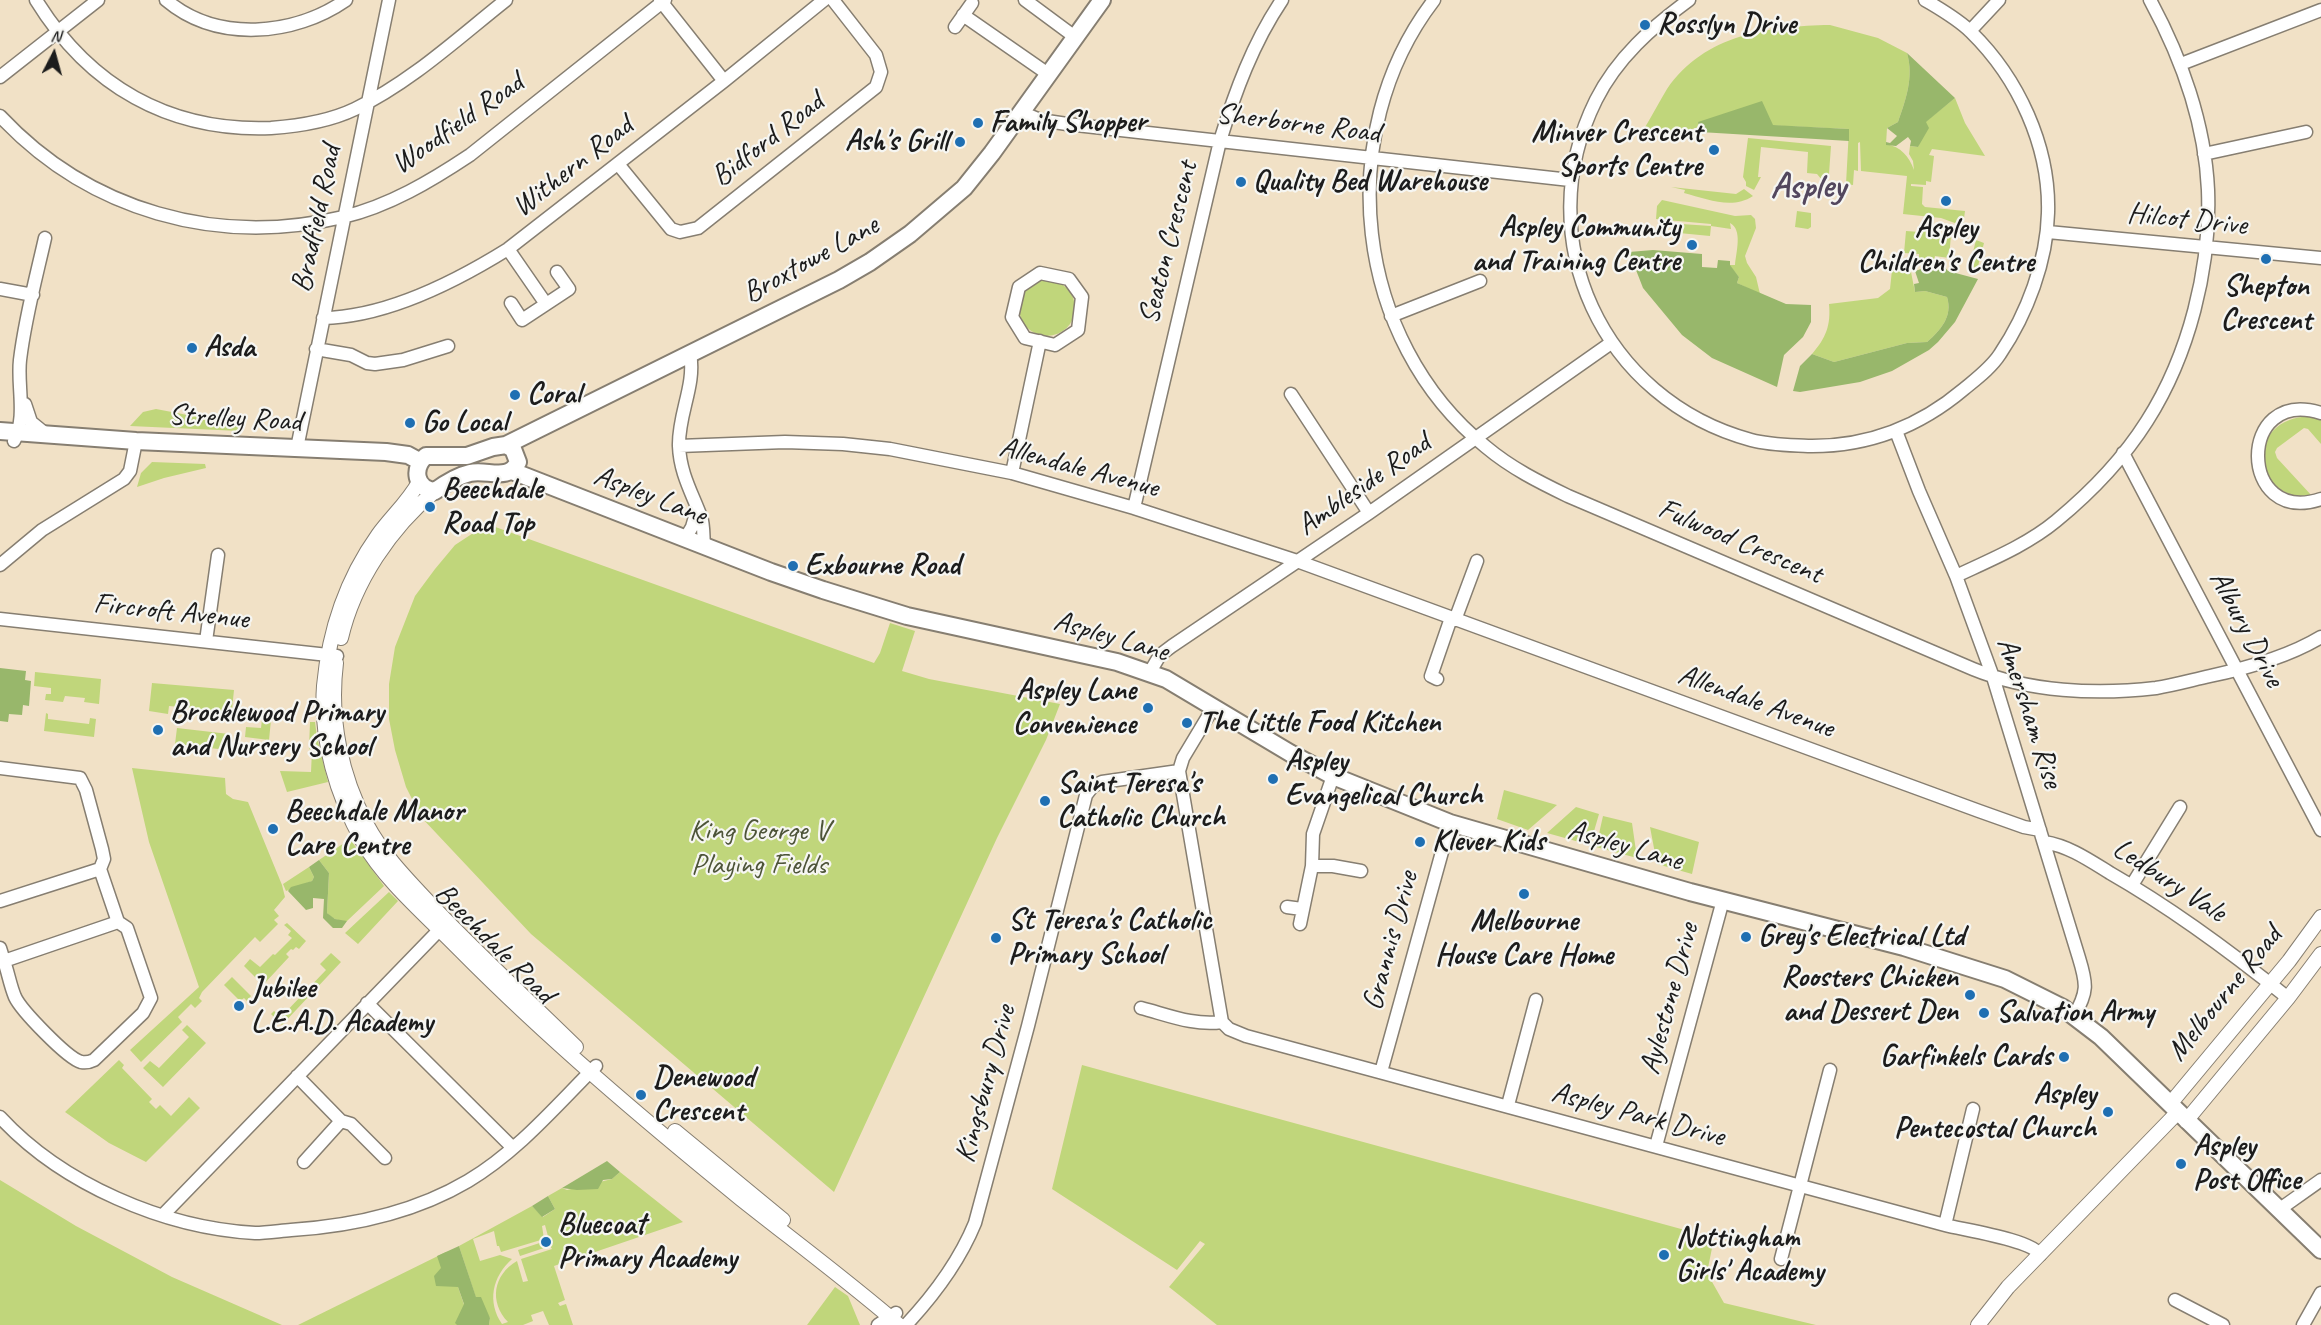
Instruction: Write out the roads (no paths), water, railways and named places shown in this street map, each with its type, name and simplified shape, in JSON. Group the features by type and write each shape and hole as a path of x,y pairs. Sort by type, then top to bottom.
{"main road":[{"name":"Broxtowe Lane","path":"420,461 431,455 467,456 506,445 838,280 910,234 964,188 1102,0"},
{"name":"Strelley Road","path":"9,435 36,441 47,436 408,455 420,461"},
{"path":"420,461 417,468 419,482 427,489 435,491 460,476 473,472 506,474 512,471 518,458 513,449 506,445"},
{"name":"Aspley Lane","path":"512,471 771,572 907,616 1076,651 1150,672 1173,683 1333,776 1450,823 1723,900 1904,947 2005,979 2050,1000 2101,1037 2321,1250"}],"street":[{"path":"36,0 57,32 92,69 124,92 164,112 208,124 256,128 298,125 346,112 368,101 405,80 506,0"},
{"path":"0,77 98,0"},
{"path":"166,0 182,11 215,25 256,30 303,23 319,17 346,0"},
{"name":"Bradfield Road","path":"297,448 389,0"},
{"name":"Withern Road","path":"323,318 358,314 413,297 481,266 508,249 824,0"},
{"name":"Bidford Road","path":"618,164 671,229 680,232 698,228 876,87 881,72 876,55 833,0"},
{"path":"1025,0 1074,37"},
{"name":"Seaton Crescent","path":"1134,508 1220,141 1231,105 1255,48 1282,0"},
{"name":"Fulwood Crescent","path":"1434,0 1414,30 1394,71 1382,105 1370,158 1368,191 1373,242 1391,316 1421,374 1446,406 1476,438 1514,468 1568,496 1993,677 2046,687 2085,691 2158,687 2238,670 2303,648 2321,637"},
{"path":"1689,0 1658,22 1615,70 1596,100 1585,128 1570,180 1569,209 1574,253 1580,278 1595,316 1611,343 1638,373 1676,406 1752,441 1784,445 1841,446 1870,440 1896,431 1946,404 1999,357 2029,297 2045,249 2048,232 2046,184 2031,120 1997,62 1970,31 1924,0"},
{"path":"1970,31 1999,0"},
{"path":"1956,576 2007,552 2054,523 2106,474 2147,421 2164,390 2191,322 2206,248 2208,191 2204,154 2181,64 2150,0"},
{"path":"662,1 724,81"},
{"name":"Woodfield Road","path":"0,116 24,139 67,173 114,198 157,215 209,225 240,227 303,224 344,217 391,200 470,155 662,1"},
{"path":"955,27 972,3"},
{"path":"2181,64 2321,10"},
{"path":"963,15 1048,74"},
{"name":"Sherborne Road","path":"1021,112 1040,120 1067,124 1570,180"},
{"path":"2204,154 2306,132"},
{"name":"Hilcot Drive","path":"2048,232 2321,258"},
{"path":"9,435 19,383 23,342 45,238"},
{"path":"508,249 546,304"},
{"path":"511,303 522,320 569,289 557,272"},
{"path":"1040,273 1069,279 1082,297 1077,330 1059,344 1040,341 1025,338 1013,321 1019,287 1040,273"},
{"path":"1391,316 1480,281"},
{"path":"0,289 33,295"},
{"path":"1012,473 1040,341"},
{"name":"Ambleside Road","path":"1150,672 1160,655 1369,513 1611,343"},
{"path":"316,349 351,355 367,363 375,364 403,360 448,346"},
{"path":"690,354 693,372 680,422 679,446 684,480 702,519 704,545"},
{"path":"19,383 28,418 47,436"},
{"path":"1291,394 1369,513"},
{"path":"2321,413 2295,410 2280,415 2268,425 2260,438 2256,453 2264,483 2275,494 2289,501 2304,503 2321,499"},
{"name":"Amersham Rise","path":"1896,431 1956,576 1993,677 2086,980 2084,999 2074,1016"},
{"path":"0,566 42,530 124,479 130,471 136,441"},
{"name":"Allendale Avenue","path":"679,446 784,442 843,444 890,449 1012,473 1134,508 1297,561 1979,812 2040,830"},
{"name":"Albury Drive","path":"2123,453 2321,830"},
{"name":"Beechdale Road","path":"333,656 334,626 353,576 380,533 419,482"},
{"name":"Beechdale Road","path":"435,491 418,504 371,565 343,628 324,685 325,730 329,756 347,810 364,844 384,870 444,926 509,1000 593,1069 741,1199 898,1322"},
{"path":"686,537 697,510"},
{"path":"206,641 218,555"},
{"path":"1437,678 1431,676 1476,561"},
{"name":"Fircroft Avenue","path":"0,619 333,656"},
{"path":"1141,1008 1196,1023 1222,1022 1179,771 1183,758 1213,708"},
{"path":"0,768 80,778 87,790 102,849 104,859 100,869 118,922 126,928 151,998 143,1013 94,1060 88,1063 80,1062 67,1054 25,1011 15,995 0,948"},
{"name":"Kingsbury Drive","path":"898,1322 950,1273 965,1248 975,1223 1086,795 1093,786 1102,782 1179,771"},
{"path":"1300,924 1312,866 1313,834 1333,776"},
{"path":"2132,885 2181,807"},
{"name":"Grannis Drive","path":"1381,1072 1450,823"},
{"name":"Ledbury Vale","path":"2044,842 2066,848 2132,885 2215,941 2288,998"},
{"path":"1312,866 1361,870"},
{"path":"0,901 100,869"},
{"name":"Aylestone Drive","path":"1656,1146 1723,900"},
{"path":"1287,907 1302,909"},
{"name":"Melbourne Road","path":"2178,1112 2269,983 2321,917"},
{"path":"4,961 118,922"},
{"path":"163,1215 444,926"},
{"name":"Melbourne Road","path":"2178,1112 2288,998 2321,954"},
{"path":"1508,1106 1536,1000"},
{"path":"367,1003 513,1148"},
{"name":"Aspley Park Drive","path":"1222,1022 1228,1029 1246,1036 1945,1225 2025,1244 2038,1250 2040,1255"},
{"path":"0,1117 23,1139 66,1172 117,1197 163,1215 208,1227 256,1233 328,1228 357,1223 412,1206 441,1195 469,1180 513,1148 550,1115 593,1069"},
{"path":"1781,1259 1830,1070"},
{"path":"297,1076 341,1121 351,1124 385,1158"},
{"path":"1945,1225 1974,1109"},
{"path":"1978,1325 2008,1287 2178,1112"},
{"path":"304,1162 341,1121"},
{"path":"2280,1209 2321,1180"},
{"path":"2303,1325 2321,1293"},
{"path":"2175,1300 2223,1325"}],"place":[{"name":"Rosslyn Drive","path":"1645,25"},
{"name":"Family Shopper","path":"978,123"},
{"name":"Ash's Grill","path":"960,142"},
{"name":"Minver Crescent Sports Centre","path":"1714,150"},
{"name":"Quality Bed Warehouse","path":"1241,182"},
{"name":"Aspley Children's Centre","path":"1946,201"},
{"name":"Aspley Community and Training Centre","path":"1692,245"},
{"name":"Shepton Crescent","path":"2266,259"},
{"name":"Asda","path":"192,348"},
{"name":"Coral","path":"515,395"},
{"name":"Go Local","path":"410,423"},
{"name":"Beechdale Road Top","path":"430,507"},
{"name":"Exbourne Road","path":"793,566"},
{"name":"Aspley Lane Convenience","path":"1148,708"},
{"name":"The Little Food Kitchen","path":"1187,723"},
{"name":"Brocklewood Primary and Nursery School","path":"158,730"},
{"name":"Aspley Evangelical Church","path":"1273,779"},
{"name":"Saint Teresa's Catholic Church","path":"1045,801"},
{"name":"Beechdale Manor Care Centre","path":"273,829"},
{"name":"Klever Kids","path":"1420,842"},
{"name":"Melbourne House Care Home","path":"1524,894"},
{"name":"Grey's Electrical Ltd","path":"1746,937"},
{"name":"St Teresa's Catholic Primary School","path":"996,938"},
{"name":"Roosters Chicken and Dessert Den","path":"1970,995"},
{"name":"Jubilee L.E.A.D. Academy","path":"239,1006"},
{"name":"Salvation Army","path":"1984,1013"},
{"name":"Garfinkels Cards","path":"2064,1057"},
{"name":"Denewood Crescent","path":"641,1095"},
{"name":"Aspley Pentecostal Church","path":"2108,1112"},
{"name":"Aspley Post Office","path":"2181,1164"},
{"name":"Bluecoat Primary Academy","path":"546,1242"},
{"name":"Nottingham Girls' Academy","path":"1664,1255"}],"district":[{"name":"Aspley","path":"1808,188"}],"park label":[{"name":"King George V Playing Fields","path":"759,848"}]}
